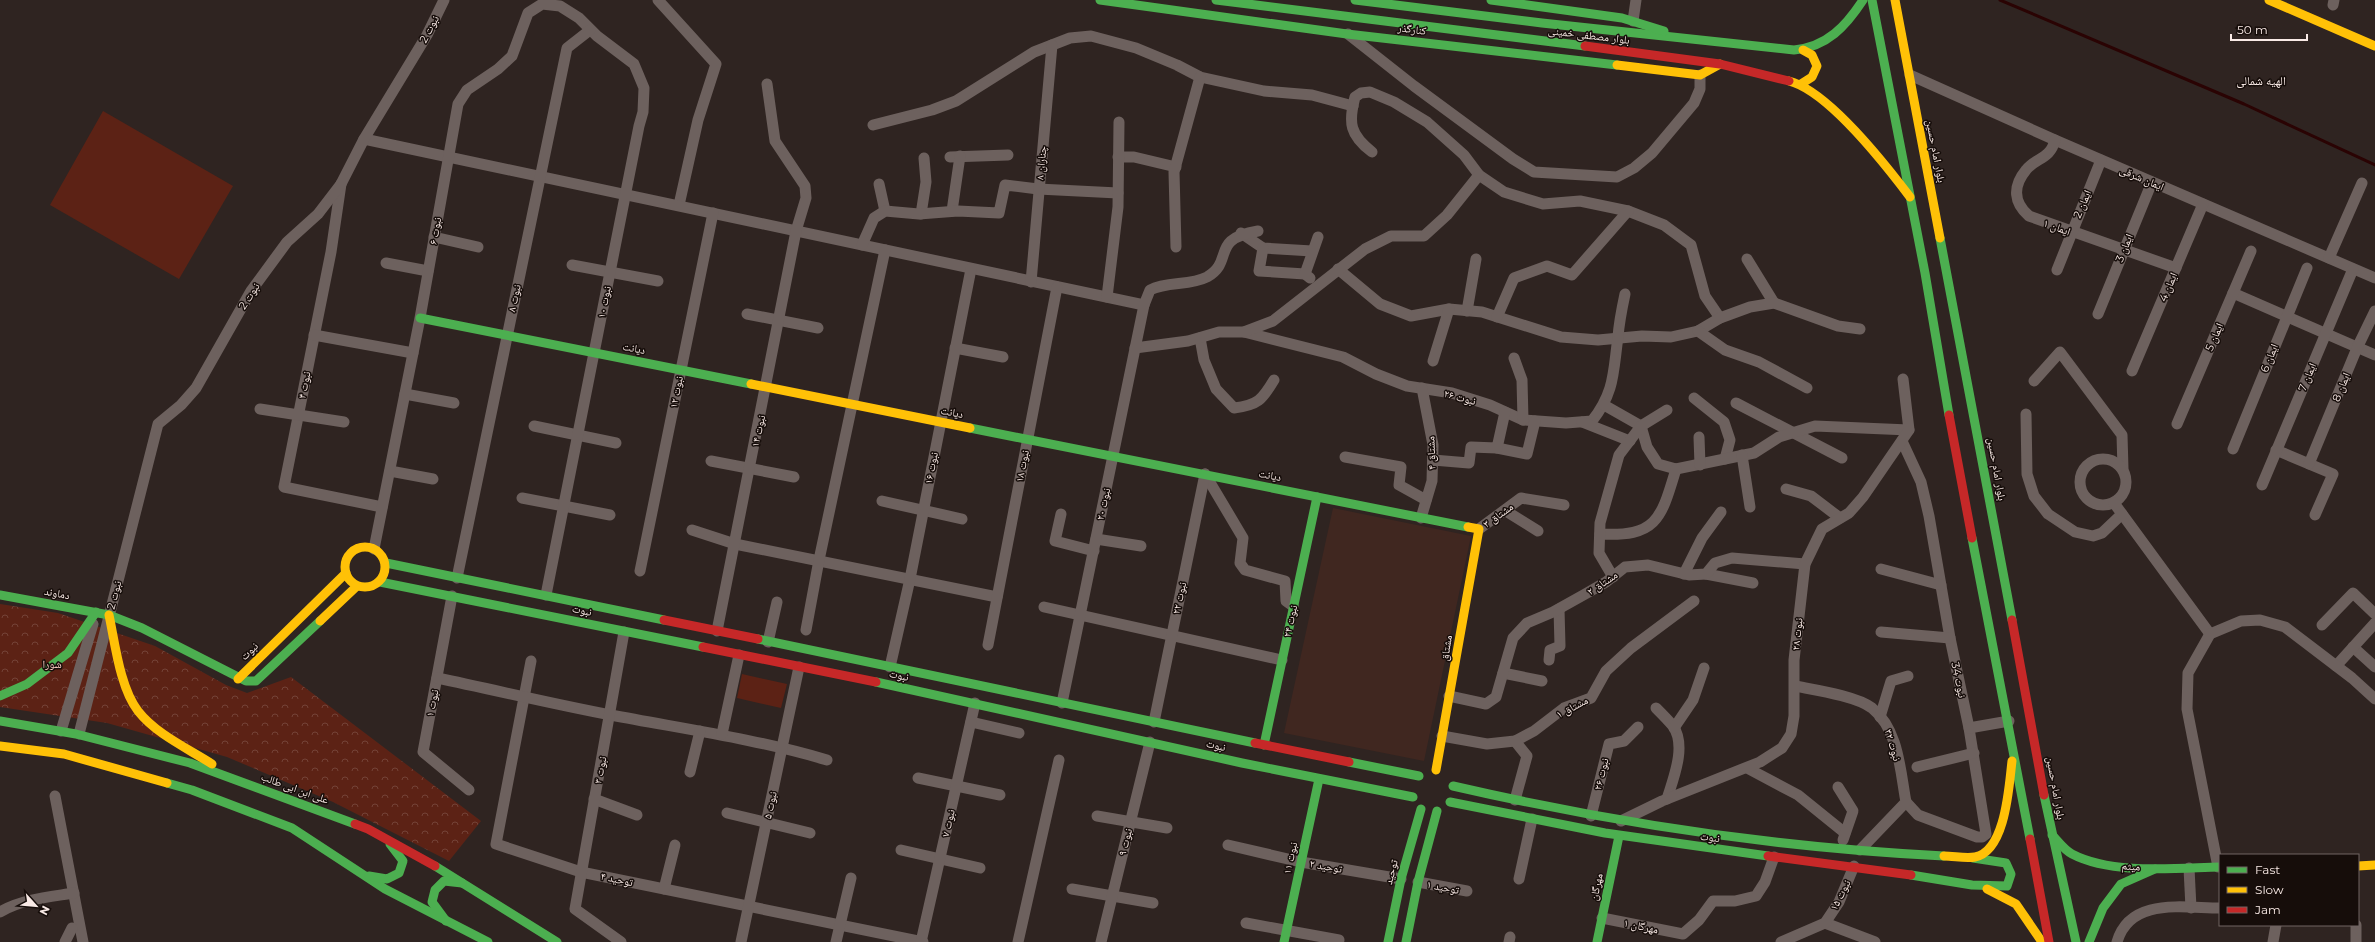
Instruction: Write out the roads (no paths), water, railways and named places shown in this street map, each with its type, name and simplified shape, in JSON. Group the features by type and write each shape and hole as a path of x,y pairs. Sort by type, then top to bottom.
{"main road":[{"name":"کنارگذر","path":"1100,0 1347,34 1700,76"},
{"name":"بلوار مصطفی خمینی","path":"1216,0 1720,64 1801,84 1832,109 1877,154 1910,197"},
{"name":"بلوار مصطفی خمینی","path":"1354,0 1679,38 1803,50 1823,43 1835,35 1863,0"},
{"path":"1491,0 1633,21 1656,27 1679,38"},
{"path":"1872,0 2009,721 2049,942"},
{"name":"بلوار امام حسین","path":"1896,0 2052,835 2076,942"},
{"path":"2269,0 2375,46"},
{"path":"1801,84 1812,77 1817,66 1812,55 1803,50"},
{"path":"1700,76 1720,64"},
{"name":"دیانت","path":"420,318 1479,529"},
{"name":"نبوت ۲۴","path":"1264,745 1317,497"},
{"name":"مشتاق","path":"1445,777 1442,736 1479,529"},
{"path":"360,548 374,549 382,555 386,563 385,572 380,582 369,588 357,586 350,580 346,573 345,565 352,552 360,548"},
{"name":"نبوت","path":"386,563 1062,703 1152,732 1319,779 1412,797"},
{"name":"نبوت","path":"238,679 346,573"},
{"name":"نبوت","path":"380,582 975,703 1152,732 1264,745 1415,782"},
{"path":"109,615 142,628 238,679 256,681 357,586"},
{"name":"دماوند","path":"0,595 109,615"},
{"path":"543,614 546,595"},
{"path":"0,696 27,684 68,653 96,612"},
{"path":"109,615 123,677 137,709 164,732 236,779"},
{"path":"886,684 890,667"},
{"name":"علی ابن ابی طالب","path":"0,721 79,734 190,763 368,829 462,883 556,942"},
{"path":"0,746 64,754 192,790 292,828 385,889 488,942"},
{"path":"1968,857 1976,857 1986,852 1995,842 2000,831 2007,805 2014,749"},
{"path":"1428,770 1445,777 1450,802 1437,811 1429,812 1421,809 1412,797 1415,782 1428,770"},
{"name":"نبوت","path":"1445,777 1468,790 1591,816 1705,834 1860,850 1968,857 2006,863 2010,870 2011,880 2007,886 1969,884 1854,866 1774,857 1619,836 1450,802"},
{"name":"نبوت ۱۱","path":"1284,942 1319,779"},
{"path":"1465,805 1468,790"},
{"name":"توحید","path":"1388,942 1401,879 1421,809"},
{"path":"1406,942 1418,882 1437,811"},
{"path":"362,874 390,880 397,877 402,869 403,861 399,853 379,835"},
{"name":"میثم","path":"2052,835 2071,853 2099,865 2158,868 2219,867"},
{"name":"مهرگان","path":"1597,942 1619,836"},
{"path":"2359,866 2375,865"},
{"path":"2089,942 2103,908 2120,884 2158,868"},
{"path":"447,922 432,902 433,894 438,885 444,881 462,883"},
{"path":"1969,884 2001,894 2016,902 2024,910 2033,930 2042,942"}],"street":[{"name":"نبوت 2","path":"79,734 158,424 181,405 196,388 251,291 287,242 318,214 341,184 364,139 427,35 444,0"},
{"path":"658,0 716,64 698,120 679,205"},
{"path":"1633,21 1636,0"},
{"name":"نبوت ۶","path":"374,549 420,318 458,104 467,90 498,69 512,56 528,13 542,4 560,6 579,18 590,30"},
{"name":"نبوت ۸","path":"457,578 567,48 590,30"},
{"name":"نبوت ۱۰","path":"546,595 639,126 644,112 644,88 634,64 590,30"},
{"path":"1347,34 1414,86 1513,159 1534,172 1617,177 1634,168 1652,153 1694,103 1700,89 1700,76"},
{"path":"873,125 932,110 956,101 1034,52 1070,38 1091,36 1136,48 1177,65 1200,77 1264,92 1312,95 1353,106"},
{"name":"چناران ۸","path":"1031,282 1038,189 1052,45"},
{"name":"ایمان شرقی","path":"1910,74 2100,160 2375,278"},
{"path":"1176,247 1176,167 1200,77"},
{"name":"نبوت ۱۴","path":"717,631 767,387 796,231 806,198 805,186 775,141 767,84"},
{"path":"1372,152 1360,142 1352,126 1350,116 1355,97 1361,93 1377,93 1426,122 1464,155 1479,175 1504,192 1543,204 1580,201 1628,211 1664,225 1691,245 1705,296 1720,318"},
{"path":"1107,297 1118,193 1119,122"},
{"path":"364,139 449,155 1031,282 1144,305"},
{"name":"ایمان ۱","path":"2055,140 2052,150 2026,170 2018,184 2016,197 2019,207 2029,216 2123,251 2176,268"},
{"path":"952,211 955,157 1008,155"},
{"path":"1118,157 1134,157 1176,167"},
{"path":"921,214 926,182 924,158"},
{"name":"ایمان 2","path":"2057,270 2100,160"},
{"path":"1136,348 1188,341 1219,332 1244,332 1273,322 1318,284 1365,249 1391,236 1424,236 1447,215 1479,175"},
{"name":"ایمان 3","path":"2098,314 2152,182"},
{"path":"2329,258 2362,183"},
{"name":"نبوت ۴","path":"341,184 331,252 284,487 382,507"},
{"path":"879,184 885,211"},
{"path":"862,245 874,218 885,211 921,214 952,211 998,213 1005,185 1038,189 1118,193"},
{"name":"ایمان 4","path":"2132,370 2203,204"},
{"path":"1498,317 1514,278 1547,266 1572,275 1628,211"},
{"name":"نبوت ۱۲","path":"640,572 713,213"},
{"path":"1241,234 1258,230"},
{"path":"1241,234 1263,248 1312,251"},
{"name":"نبوت ۲۰","path":"1062,703 1144,305 1150,290 1159,285 1205,278 1214,272 1219,265 1227,242 1241,234"},
{"path":"434,237 478,247"},
{"path":"1305,274 1318,237"},
{"path":"1263,248 1259,271 1305,274 1318,284"},
{"path":"806,630 819,560 886,250"},
{"name":"ایمان 5","path":"2177,424 2251,251"},
{"path":"1467,311 1476,259"},
{"path":"1747,259 1774,303"},
{"path":"386,263 428,271"},
{"path":"572,265 658,281"},
{"name":"ایمان 6","path":"2233,449 2307,268"},
{"name":"نبوت ۱۶","path":"890,667 910,578 971,269"},
{"path":"1338,269 1380,304 1411,316 1450,309 1467,311 1498,317 1561,337 1598,340 1671,337 1698,331 1720,318 1750,307 1774,303 1838,326 1860,329"},
{"name":"ایمان 7","path":"2262,485 2353,269"},
{"name":"نبوت ۱۸","path":"988,645 1057,287"},
{"path":"2233,293 2375,355"},
{"name":"نبوت ۲۶","path":"1244,332 1343,357 1376,374 1407,386 1452,393 1523,420 1582,422 1592,421 1604,406 1616,368 1618,338 1625,294"},
{"path":"1433,361 1450,309"},
{"name":"ایمان 8","path":"2309,464 2357,348 2375,311"},
{"path":"747,314 780,319 818,328"},
{"path":"1698,331 1725,350 1759,362 1807,388"},
{"path":"314,335 413,353"},
{"path":"1200,338 1204,360 1216,389 1234,408 1252,406 1267,392 1274,380"},
{"path":"955,348 1003,357"},
{"path":"2034,381 2060,352 2122,435 2123,469 2127,484 2125,491 2114,503 2099,505 2086,498 2081,492 2080,476 2088,463 2102,458 2110,459 2123,469"},
{"path":"1514,358 1522,380 1523,420"},
{"path":"1604,406 1641,426 1647,447 1658,464 1676,469 1754,453 1778,437 1815,426 1909,430 1903,379"},
{"name":"مشتاق ۴","path":"1421,518 1432,481 1433,460 1433,445 1422,388"},
{"path":"405,394 454,403"},
{"path":"1694,398 1724,422 1730,440 1725,459"},
{"path":"1736,403 1842,458"},
{"path":"260,409 344,422"},
{"path":"1613,577 1599,553 1600,534 1605,505 1619,455 1641,426 1667,410"},
{"path":"1496,448 1505,412"},
{"path":"2026,414 2027,474 2034,496 2048,514 2075,532 2093,536 2102,533 2122,514"},
{"path":"1433,460 1469,463 1471,447 1496,448 1527,454 1535,421"},
{"path":"1582,422 1630,441"},
{"path":"534,426 616,443"},
{"name":"نبوت ۲۸","path":"1621,821 1667,799 1747,768 1760,762 1782,748 1791,734 1795,686 1794,660 1805,564 1822,529 1849,513 1863,497 1909,430"},
{"path":"1699,437 1700,465"},
{"name":"نبوت 34","path":"1902,441 1921,482 1950,638 1970,728 1987,830 1986,834 1982,837 1976,837 1918,815 1906,802"},
{"path":"2276,450 2333,474 2315,515"},
{"path":"1742,455 1750,507"},
{"path":"1345,457 1401,466 1399,485 1426,500"},
{"path":"711,461 794,477"},
{"path":"1600,534 1623,535 1644,530 1663,509 1676,469"},
{"path":"390,471 433,479"},
{"path":"1205,474 1243,538 1240,563 1245,570 1285,581 1286,601 1294,606"},
{"name":"نبوت ۲۲","path":"1152,732 1205,474"},
{"path":"1786,489 1811,496 1840,518"},
{"path":"522,498 610,514"},
{"name":"مشتاق ۳","path":"1479,529 1506,511 1521,498 1564,505"},
{"path":"882,501 923,512 962,519"},
{"path":"2114,503 2210,634"},
{"path":"1506,511 1538,531"},
{"path":"1684,574 1702,538 1721,512"},
{"path":"1061,514 1055,541 1094,551"},
{"path":"692,530 735,544 910,578 997,597"},
{"path":"1096,539 1141,546"},
{"path":"1706,574 1715,563 1732,558 1805,564"},
{"name":"مشتاق ۲","path":"1449,696 1486,704 1496,697 1513,638 1527,624 1560,609 1613,577 1625,567 1648,565 1684,574 1706,574 1753,583"},
{"path":"1881,569 1941,585"},
{"path":"2322,625 2353,593 2375,614"},
{"name":"نبوت ۱","path":"452,596 423,752 469,790"},
{"name":"مشتاق ۱","path":"1442,736 1487,744 1515,741 1534,731 1564,708 1591,698 1606,671 1631,648 1694,601"},
{"path":"768,642 777,602"},
{"path":"1044,607 1282,660"},
{"path":"1549,660 1550,650 1560,646 1560,609"},
{"path":"61,731 96,612"},
{"path":"2219,867 2187,709 2188,673 2210,634 2240,621 2260,620 2285,627 2336,666 2375,699"},
{"path":"2336,666 2375,623"},
{"name":"نبوت ۳","path":"621,942 575,909 624,632"},
{"path":"1881,632 1950,638"},
{"path":"2353,647 2375,667"},
{"path":"722,734 739,655"},
{"name":"توحید ۴","path":"531,661 523,696 496,844 581,872 922,942"},
{"name":"نبوت ۵","path":"741,942 750,906 799,667"},
{"path":"1674,728 1693,700 1704,668"},
{"path":"1503,673 1542,681"},
{"path":"1880,717 1891,681 1908,676"},
{"path":"436,678 610,715 722,734 782,747 827,760"},
{"name":"نبوت ۳۲","path":"1795,686 1838,695 1871,707 1887,724 1896,748 1906,802"},
{"name":"نبوت ۷","path":"922,942 975,703"},
{"path":"1656,708 1674,728 1680,748 1667,799"},
{"path":"1970,728 2009,721"},
{"path":"971,722 1019,733"},
{"name":"نبوت ۲۶","path":"1591,816 1609,744 1624,741 1638,727"},
{"path":"690,772 700,731"},
{"name":"نبوت ۹","path":"1101,942 1152,732"},
{"path":"1515,741 1528,756 1515,800"},
{"path":"1917,767 1974,753"},
{"path":"1018,942 1059,760"},
{"path":"1747,768 1798,795 1845,833"},
{"path":"918,778 1000,795"},
{"path":"1838,786 1853,811 1840,848"},
{"path":"55,796 83,942"},
{"path":"594,800 637,815"},
{"path":"1860,850 1906,802"},
{"path":"726,813 766,824 810,833"},
{"path":"1097,816 1131,820 1167,828"},
{"path":"1519,879 1532,819"},
{"path":"664,889 674,845"},
{"name":"توحید ۲","path":"1228,845 1301,862 1401,879"},
{"path":"901,850 980,868"},
{"name":"مهرگان ۱","path":"1602,918 1683,934 1699,920 1713,901 1735,901 1756,896 1765,882 1774,857"},
{"name":"نبوت ۱۵","path":"1782,942 1788,937 1825,923 1839,902 1854,866"},
{"path":"2189,868 2191,908"},
{"path":"836,942 851,878"},
{"name":"توحید ۱","path":"1418,882 1467,891"},
{"path":"1072,889 1153,903"},
{"path":"0,912 12,905 27,901 74,893"},
{"path":"2117,942 2128,921 2142,912 2153,908 2219,908"},
{"path":"1246,923 1339,940"},
{"path":"1825,923 1875,942"},
{"path":"2273,942 2276,926"},
{"path":"2356,926 2356,942"},
{"path":"65,942 72,928"}],"waterway":[{"path":"2000,0 2244,104 2375,165"}],"district":[{"name":"الهیه شمالی","path":"2261,81"}],"park label":[{"name":"شورا","path":"52,664"}]}
